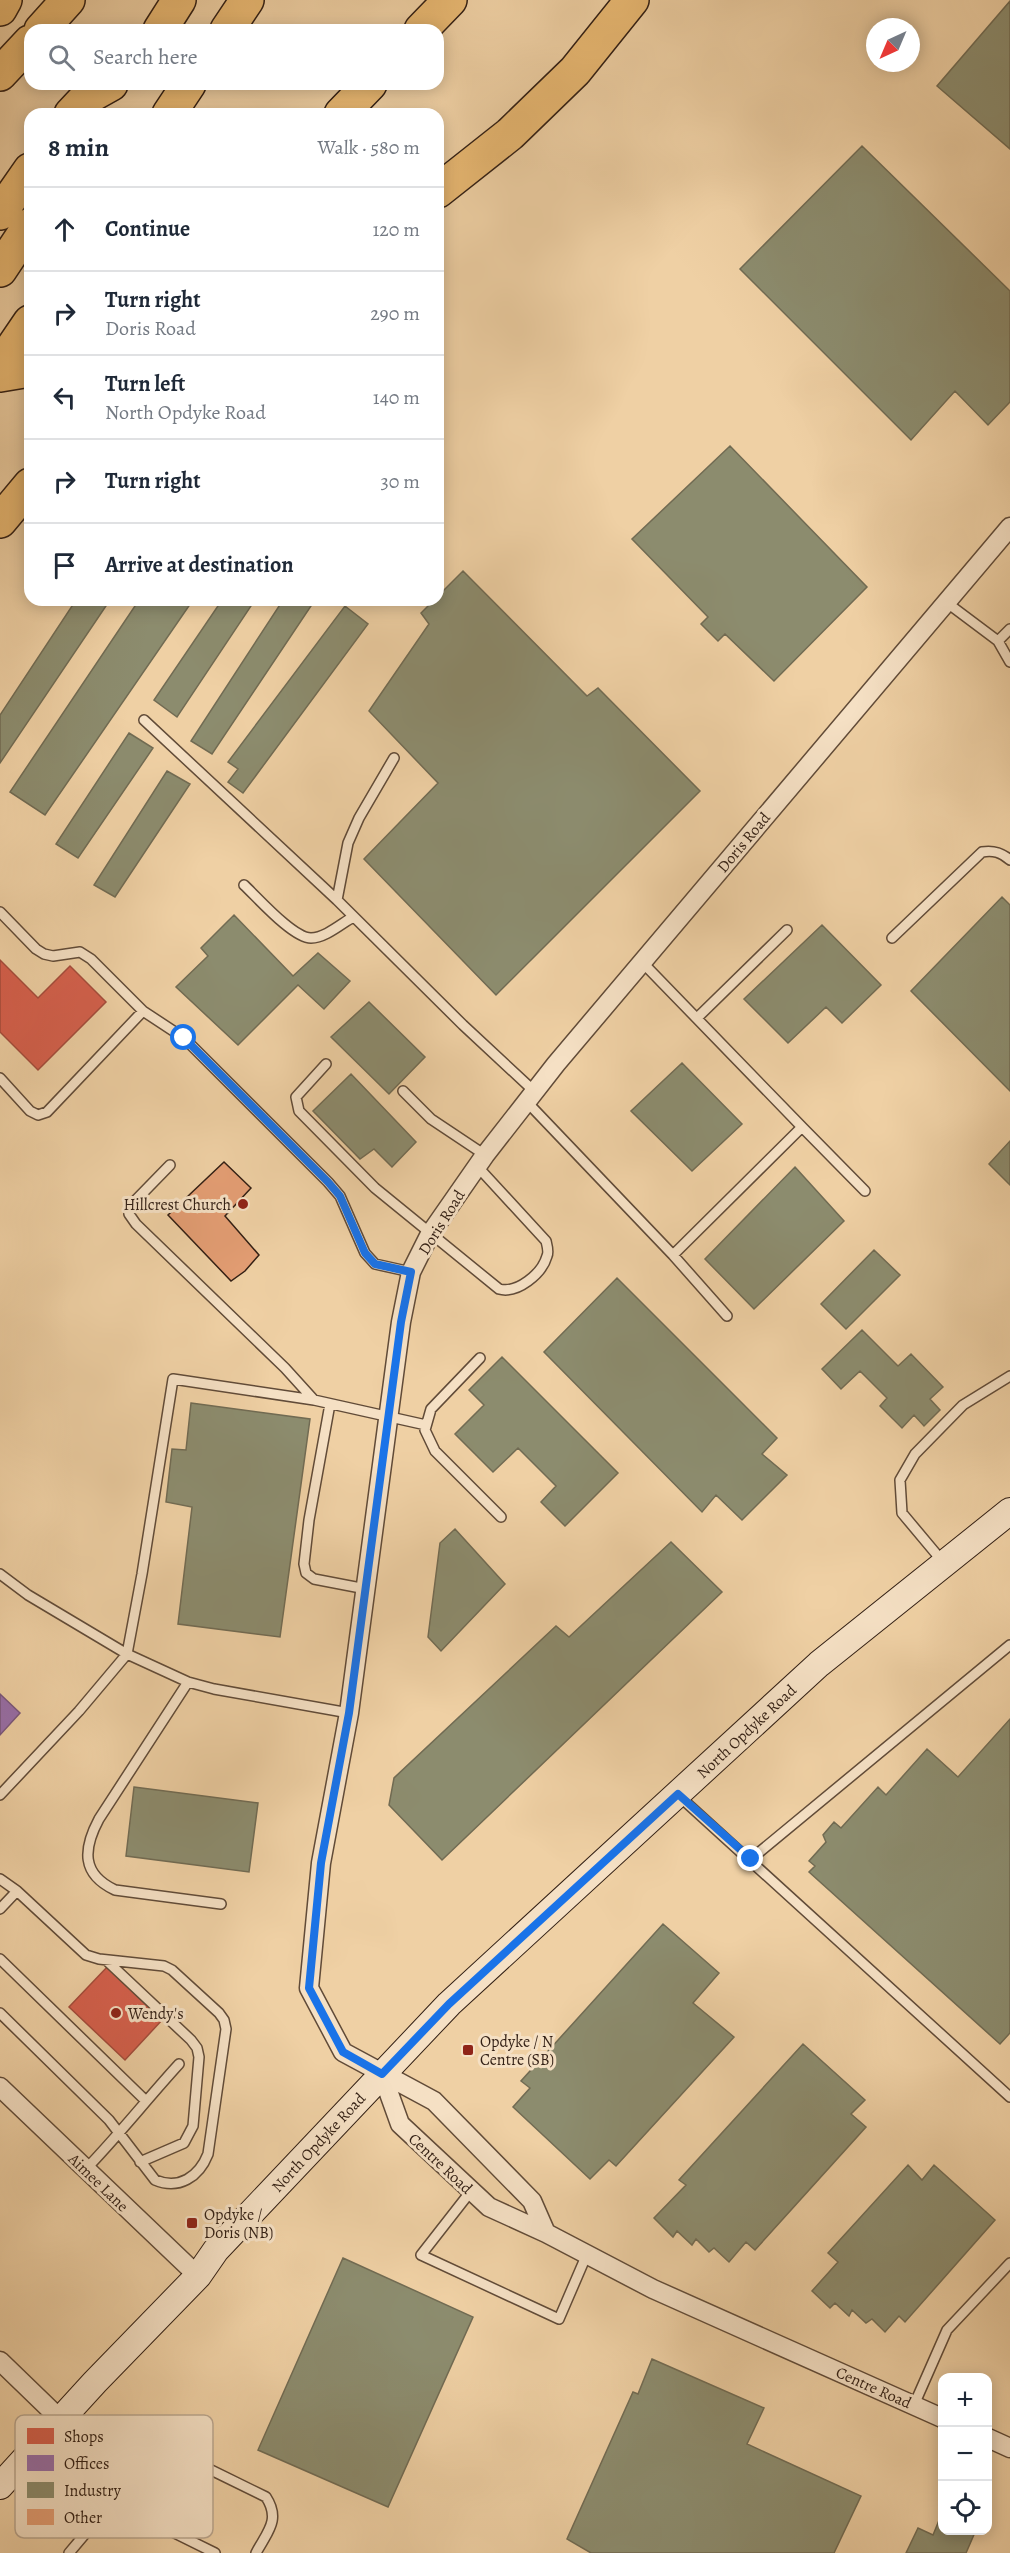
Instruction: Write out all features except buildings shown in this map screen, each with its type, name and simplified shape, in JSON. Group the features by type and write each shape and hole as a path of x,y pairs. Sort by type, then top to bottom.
{"highway":[{"path":"0,9 5,0"},
{"path":"46,24 68,0"},
{"path":"164,24 179,0"},
{"path":"230,24 247,0"},
{"path":"427,24 450,0"},
{"path":"444,186 510,134 559,86 633,0"},
{"path":"0,74 24,48"},
{"path":"77,108 87,98 101,90"},
{"path":"109,108 121,90"},
{"path":"174,108 185,90"},
{"path":"347,108 364,90"},
{"path":"0,213 24,179"},
{"path":"0,270 24,234"},
{"path":"0,366 24,331"},
{"path":"0,375 24,371"},
{"path":"0,521 24,492"}],"main road":[{"name":"North Opdyke Road","path":"66,2415 198,2276 216,2250 449,2004 819,1664 1010,1511"},
{"name":"North Opdyke Road","path":"0,2486 15,2470"}],"street":[{"name":"Doris Road","path":"382,2074 343,2052 309,1988 321,1863 349,1713 403,1312 411,1272 430,1234 481,1161 531,1097 642,962 1010,527"},
{"name":"Centre Road","path":"382,2074 400,2124 489,2207 546,2233 652,2289 938,2416"},
{"path":"382,2074 434,2102 532,2201 546,2233"},
{"name":"Aimee Lane","path":"0,2087 198,2276"},
{"path":"0,2361 56,2415"},
{"path":"992,2440 1010,2448"}],"lane":[{"path":"946,602 998,641 1010,662"},
{"path":"998,641 1010,629"},
{"path":"144,720 337,900 531,1097 727,1316"},
{"path":"337,900 348,843 359,818 394,758"},
{"path":"892,938 982,852 991,850 1010,860"},
{"path":"244,885 298,935 311,938 320,935 353,916"},
{"path":"0,912 36,949 44,954 54,956 80,952 143,1011 184,1038 340,1196 365,1253 375,1264 411,1272"},
{"path":"697,1018 787,930"},
{"path":"642,962 865,1191"},
{"path":"0,1077 30,1111 38,1115 47,1112 143,1011"},
{"path":"326,1064 296,1097 299,1111 366,1180 499,1289 507,1291 520,1287 540,1268 548,1255 546,1241 481,1161 431,1119 403,1091"},
{"path":"673,1256 802,1126"},
{"path":"170,1165 131,1205 129,1214 136,1224 285,1368 314,1400"},
{"path":"480,1358 431,1409 425,1431 435,1451 501,1517"},
{"path":"945,1563 902,1513 900,1480 915,1454 963,1406 1010,1376"},
{"path":"0,1795 127,1654 173,1379 314,1400 426,1425"},
{"path":"330,1404 309,1520 304,1564 306,1573 314,1579 366,1589"},
{"path":"0,1574 28,1595 127,1654 188,1682 214,1689 349,1713"},
{"path":"751,1859 1010,1645"},
{"path":"188,1682 93,1829 87,1857 91,1873 101,1883 115,1890 221,1904"},
{"path":"678,1794 1010,2097"},
{"path":"0,1879 17,1891 86,1955 106,1960 164,1966 172,1970 224,2020 226,2029 208,2154 204,2165 192,2178 180,2184 165,2184 155,2180 109,2120 0,2013"},
{"path":"0,1909 17,1891"},
{"path":"0,1959 146,2101"},
{"path":"106,1960 191,2040 197,2048 199,2057 193,2126 184,2143 140,2162"},
{"path":"85,2170 120,2134 179,2064"},
{"path":"471,2191 421,2255 559,2319 587,2254"},
{"path":"914,2405 947,2330 1010,2263"},
{"path":"213,2471 266,2497 273,2508 274,2518 256,2553"},
{"path":"71,2553 83,2538"},
{"path":"185,2538 215,2553"}],"place":[{"name":"Hillcrest Church","path":"243,1204"},
{"name":"Wendy's","path":"116,2013"},
{"name":"Opdyke / N Centre (SB)","path":"468,2050"},
{"name":"Opdyke / Doris (NB)","path":"192,2223"}],"route":[{"path":"184,1038 340,1196 365,1253 375,1264 411,1272 401,1322 349,1713 321,1863 309,1988 343,2052 382,2074 449,2004 678,1794 751,1859"}]}
